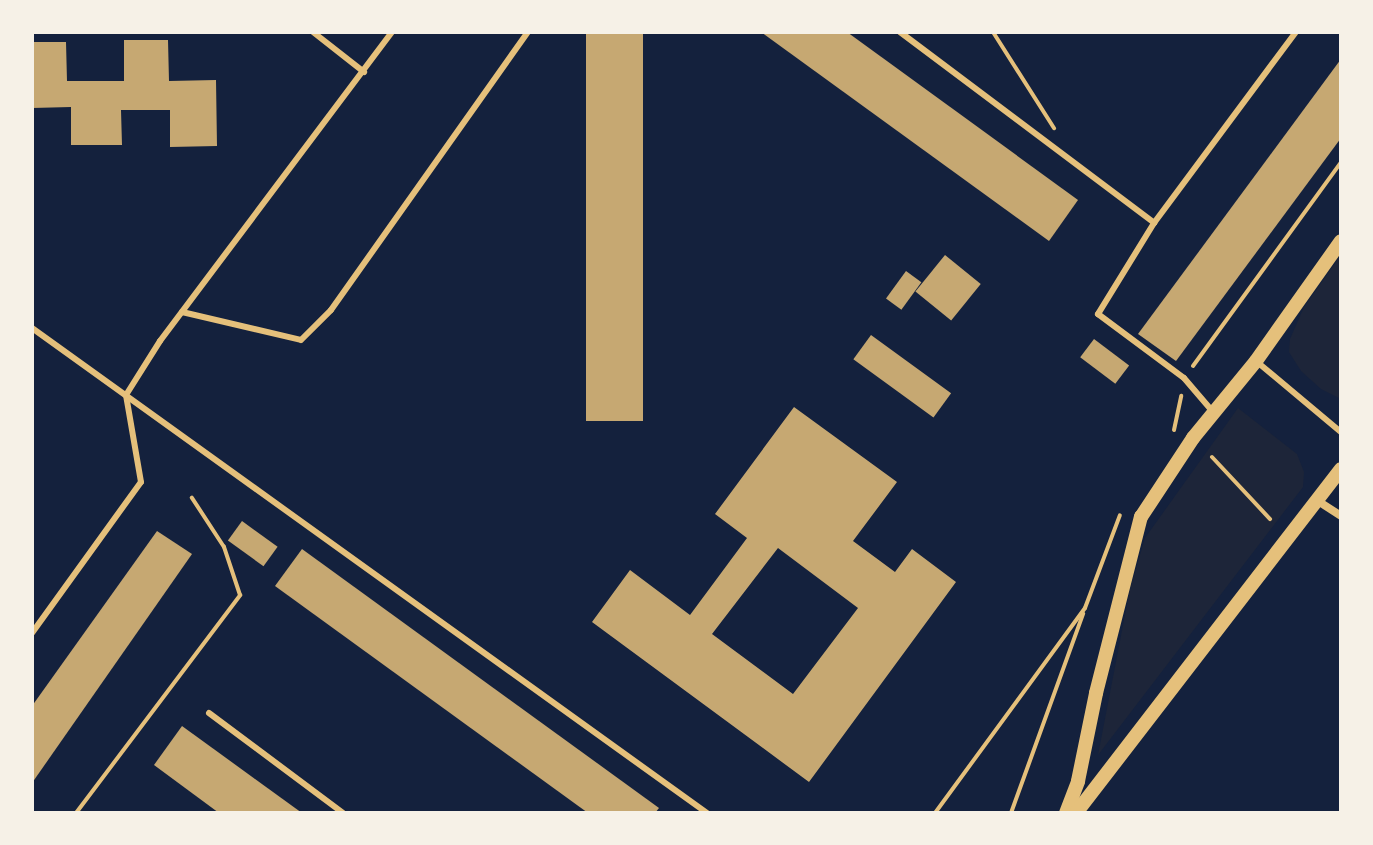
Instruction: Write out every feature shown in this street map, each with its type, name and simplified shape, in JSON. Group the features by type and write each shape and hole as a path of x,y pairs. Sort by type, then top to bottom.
{"street":[{"path":"1066,813 1078,781 1096,693 1141,517 1341,241"},
{"path":"1076,813 1341,469"},
{"path":"1318,501 1341,516"}],"lane":[{"path":"313,32 364,72"},
{"path":"32,633 141,482 126,395 182,312 392,32"},
{"path":"182,312 301,340 331,310 528,32"},
{"path":"900,32 1154,223"},
{"path":"1214,413 1184,378 1098,314 1154,223 1296,32"},
{"path":"32,328 707,813"},
{"path":"1256,361 1341,432"},
{"path":"209,713 343,813"}],"path":[{"path":"993,32 1057,132"},
{"path":"1212,457 1270,519"},
{"path":"76,813 240,595 224,547 192,498"},
{"path":"1011,813 1085,608"}],"shaded area":[{"path":"1341,255 1341,399 1321,389 1301,371 1289,352 1290,339 1304,307"},
{"path":"1238,408 1297,454 1304,472 1303,487 1098,755 1130,589 1145,538"}],"building":[{"path":"586,32 643,32 643,421 586,421"},
{"path":"761,32 847,32 1078,200 1049,241"},
{"path":"124,40 168,40 169,81 216,80 217,146 170,147 170,110 121,110 122,145 71,145 71,107 32,108 32,42 66,42 67,81 124,81"},
{"path":"1341,59 1341,138 1176,361 1138,334"},
{"path":"945,255 981,284 951,320 915,292"},
{"path":"906,271 921,282 901,310 886,299"},
{"path":"871,335 951,393 933,417 853,359"},
{"path":"1094,339 1129,365 1115,384 1080,357"},
{"path":"794,407 897,482 853,541 895,572 912,549 956,582 809,782 592,622 630,570 690,615 747,538 715,514","holes":["778,548 858,608 793,694 712,634"]},
{"path":"242,521 278,547 263,566 228,540"},
{"path":"157,531 192,554 32,783 32,706"},
{"path":"302,549 659,808 655,813 588,813 275,586"},
{"path":"182,726 302,813 219,813 154,765"}]}
